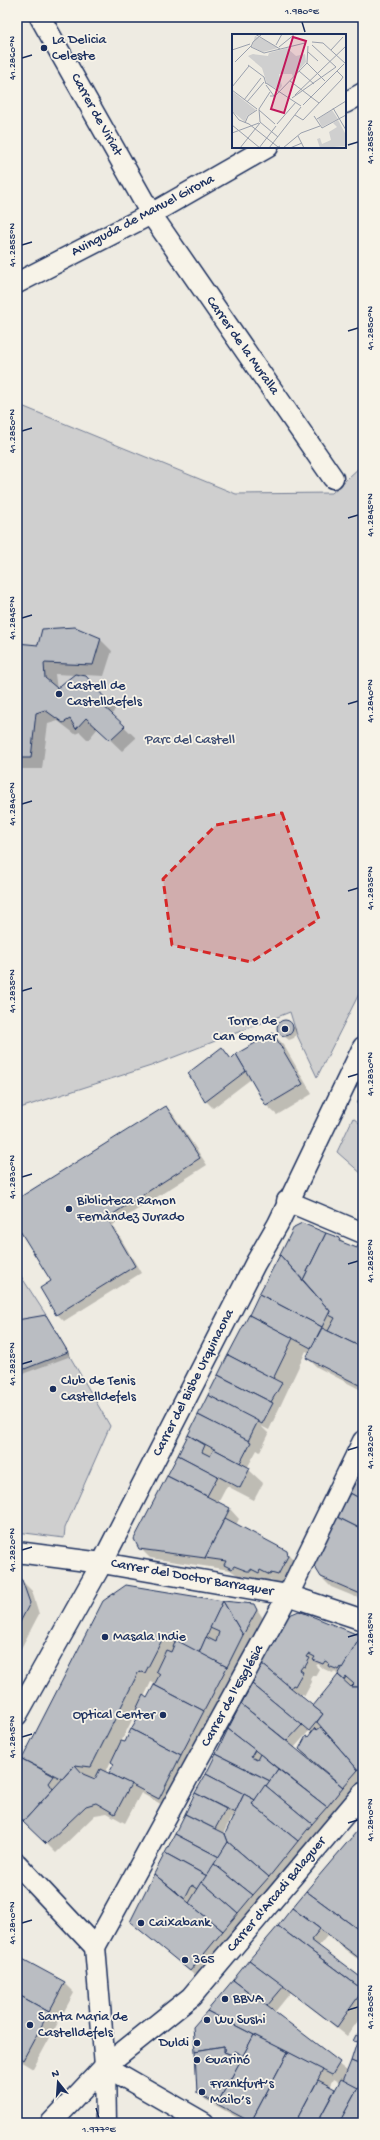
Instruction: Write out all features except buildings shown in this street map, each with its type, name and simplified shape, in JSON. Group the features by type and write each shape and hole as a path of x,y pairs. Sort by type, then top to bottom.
{"street":[{"name":"Carrer de Viriat","path":"40,17 151,214"},
{"path":"346,102 363,93"},
{"name":"Avinguda de Manuel Girona","path":"17,283 151,214 266,148"},
{"name":"Carrer de la Muralla","path":"151,214 333,478"},
{"name":"Carrer del Bisbe Urquinaona","path":"17,1715 102,1563 255,1264 278,1224 287,1201 363,1047"},
{"path":"287,1201 363,1233"},
{"name":"Carrer de l'Església","path":"95,1947 288,1594 363,1441"},
{"name":"Carrer del Doctor Barraquer","path":"17,1552 102,1563 288,1594 363,1620"},
{"name":"Carrer d'Arcadi Balaguer","path":"51,2123 105,2066 191,1997 363,1793"},
{"path":"17,1864 95,1947 105,2066 106,2123"},
{"path":"105,2066 199,2120"}],"highlighted area":[{"path":"282,813 319,919 251,962 172,945 163,879 216,825"}],"green space":[{"name":"Parc del Castell","path":"17,404 236,494 332,493 363,464 363,986 317,1077 297,1035 290,1012 151,1066 17,1109"},
{"path":"353,1118 363,1126 363,1175 337,1152"},
{"name":"Club de Tenis Castelldefels","path":"17,1270 46,1315 110,1426 65,1528 64,1538 17,1532"}],"place":[{"name":"La Delicia Celeste","path":"44,48"},
{"name":"Castell de Castelldefels","path":"59,694"},
{"name":"Torre de Can Gomar","path":"285,1029"},
{"name":"Biblioteca Ramon Fernàndez Jurado","path":"69,1209"},
{"name":"Club de Tenis Castelldefels","path":"53,1389"},
{"name":"Masala Indie","path":"105,1637"},
{"name":"Optical Center","path":"163,1715"},
{"name":"Caixabank","path":"141,1923"},
{"name":"365","path":"185,1960"},
{"name":"BBVA","path":"225,1999"},
{"name":"Wu Sushi","path":"207,2020"},
{"name":"Santa Maria de Castelldefels","path":"30,2025"},
{"name":"Duldi","path":"197,2043"},
{"name":"Guarinó","path":"197,2060"},
{"name":"Frankfurt’s Mailo’s","path":"202,2092"}]}
